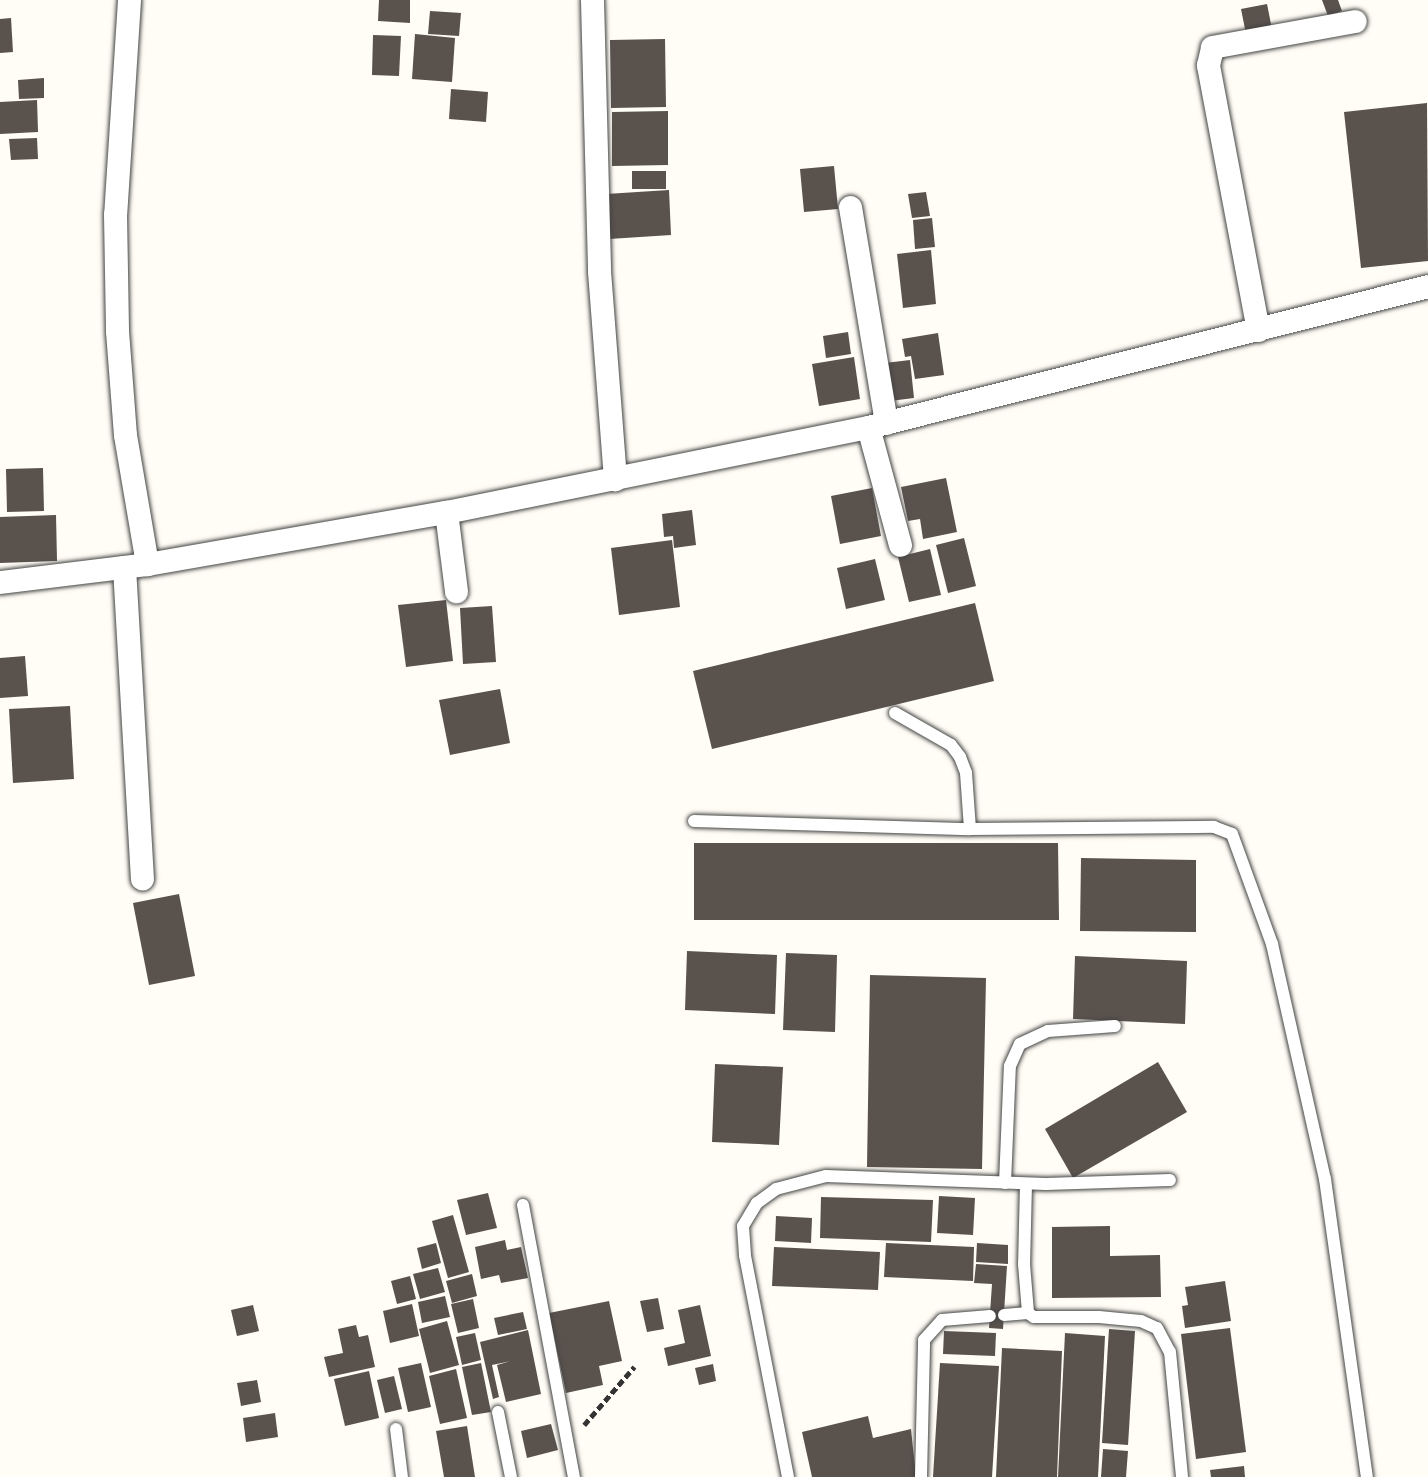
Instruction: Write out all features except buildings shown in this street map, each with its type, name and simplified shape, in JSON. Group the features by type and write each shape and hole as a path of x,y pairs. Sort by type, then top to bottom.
{"street":[{"path":"129,0 115,214 117,331 125,435 147,564"},
{"path":"592,0 599,271 615,479"},
{"path":"1258,330 1208,65 1212,47 1355,21"},
{"path":"850,207 877,425 900,545"},
{"path":"0,582 147,564 446,512 877,425 1428,286"},
{"path":"446,512 456,592"},
{"path":"124,567 142,877"}],"lane":[{"path":"895,713 951,745 960,757 966,773 970,829"},
{"path":"694,821 970,829 1214,827 1231,834 1272,944 1325,1179 1367,1477"},
{"path":"1005,1183 1010,1066 1020,1044 1048,1031 1115,1026"},
{"path":"788,1477 746,1255 743,1227 757,1203 776,1189 826,1176 1026,1184 1170,1180"},
{"path":"1026,1184 1024,1264 1028,1313"},
{"path":"523,1205 574,1477"},
{"path":"920,1477 924,1340 942,1320 1028,1313 1034,1317 1099,1317 1141,1321 1157,1328 1170,1352 1182,1477"},
{"path":"498,1412 511,1477"},
{"path":"396,1429 402,1477"}],"path":[{"path":"568,1450 587,1422 634,1367"}]}
